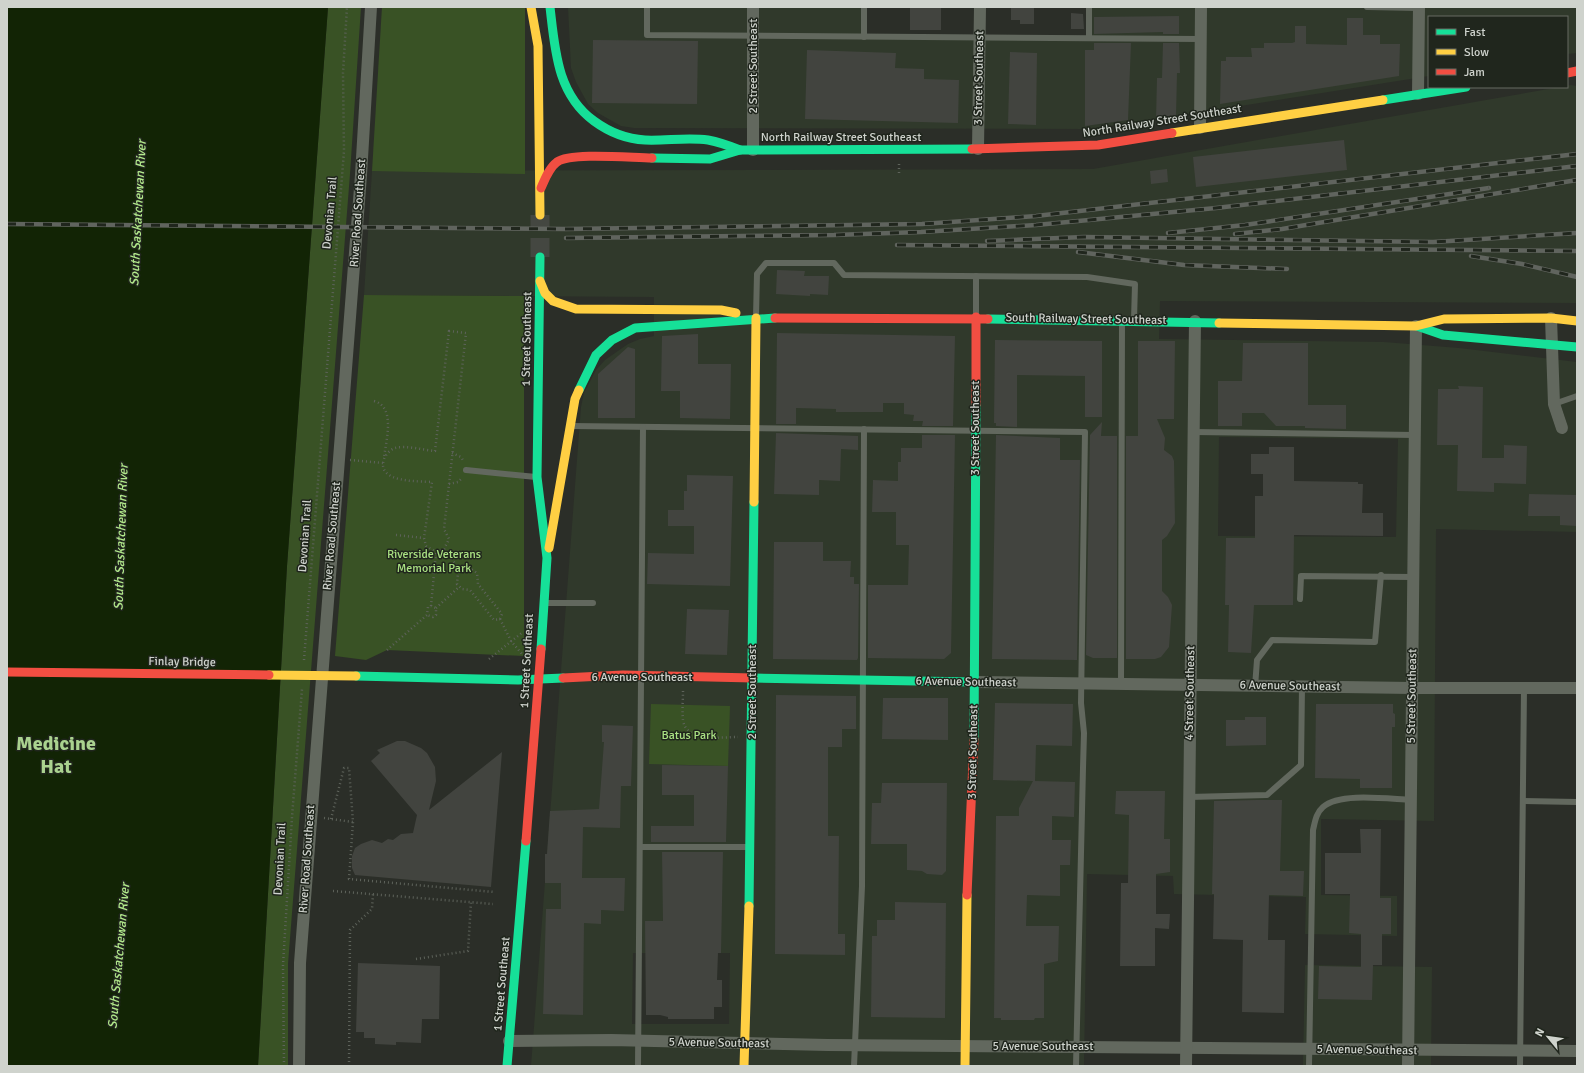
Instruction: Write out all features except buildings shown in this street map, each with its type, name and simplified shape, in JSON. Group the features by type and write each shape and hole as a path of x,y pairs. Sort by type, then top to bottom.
{"street":[{"name":"River Road Southeast","path":"299,1066 300,962 361,175 371,7"},
{"path":"531,7 538,46"},
{"path":"540,215 541,188 538,46 541,23 541,7"},
{"name":"North Railway Street Southeast","path":"550,7 556,63 560,75 572,101 594,122 619,135 632,139 713,141 740,150"},
{"name":"2 Street Southeast","path":"753,7 753,150"},
{"name":"3 Street Southeast","path":"978,149 980,7"},
{"path":"1200,7 1200,128"},
{"path":"1418,94 1419,7"},
{"name":"North Railway Street Southeast","path":"541,188 552,166 560,160 570,157 710,159 740,150 978,149 1098,145 1459,88"},
{"name":"1 Street Southeast","path":"507,1066 540,678 543,603 547,558 537,477 540,257"},
{"name":"South Railway Street Southeast","path":"540,281 550,300 566,307 576,309 723,310 756,318"},
{"name":"3 Street Southeast","path":"966,1066 967,887 974,760 976,317"},
{"name":"South Railway Street Southeast","path":"547,558 575,399 585,374 596,355 612,340 635,328 756,318 976,317 1416,326 1444,319 1551,318 1577,321"},
{"name":"2 Street Southeast","path":"744,1066 751,847 756,318"},
{"path":"1551,318 1554,404 1562,428"},
{"name":"4 Street Southeast","path":"1186,1066 1195,321"},
{"name":"South Railway Street Southeast","path":"1416,326 1443,335 1551,343 1577,347"},
{"name":"5 Street Southeast","path":"1408,1066 1416,326"},
{"name":"Finlay Bridge","path":"7,672 356,676"},
{"name":"6 Avenue Southeast","path":"356,676 518,680 540,678 683,676 1082,684 1412,688 1577,688"},
{"name":"5 Avenue Southeast","path":"509,1041 638,1041 744,1044 1577,1051"}],"lane":[{"path":"647,7 647,35 1200,39"},
{"path":"864,7 864,37"},
{"path":"1089,7 1089,38"},
{"path":"1367,7 1419,7"},
{"path":"756,318 757,274 766,263 834,263 844,275 1087,277 1135,284 1134,320"},
{"path":"976,276 976,317"},
{"path":"1121,684 1122,320"},
{"path":"1554,404 1577,396"},
{"path":"571,426 1085,432 1082,684 1083,776 1076,1066"},
{"path":"638,1066 643,427"},
{"path":"854,1066 862,886 864,429"},
{"path":"1193,432 1415,435"},
{"path":"466,470 537,477"},
{"path":"1300,599 1301,576 1413,577"},
{"path":"1255,686 1257,660 1272,640 1375,642 1381,576"},
{"path":"543,603 593,603"},
{"path":"1189,797 1267,795 1301,765 1302,686"},
{"path":"1520,1066 1524,688"},
{"path":"1309,1066 1313,830 1316,816 1322,808 1332,801 1346,798 1411,800"},
{"path":"1523,801 1577,802"},
{"path":"640,847 751,847"}],"path":[{"name":"Devonian Trail","path":"304,666 344,151 343,73 347,7"},
{"path":"384,458 390,450 395,448 435,451 449,331 466,333 444,529 449,539 444,549 436,552"},
{"path":"374,401 383,406 388,415 384,468 389,476 394,478 432,482 424,538 426,546 436,552"},
{"path":"396,535 424,538"},
{"path":"444,549 460,570"},
{"path":"387,650 427,615 426,611 431,606 436,552"},
{"path":"460,570 471,569 477,573 478,584 501,613 500,619 511,641 522,654"},
{"path":"459,587 456,576 460,570"},
{"path":"427,615 433,617 436,615 436,608 459,587"},
{"path":"459,587 470,590 493,619 500,619"},
{"path":"431,606 436,608"},
{"path":"489,659 523,632"},
{"path":"683,676 683,720 687,730 696,736 752,738"},
{"name":"Devonian Trail","path":"284,1066 283,965 302,681"},
{"path":"353,822 331,819 344,768 349,768 353,822 349,879 494,892"},
{"path":"333,891 493,904"},
{"path":"349,1066 350,930 372,910 373,894"},
{"path":"416,959 468,951 471,902"}],"shaded area":[{"path":"568,7 864,7 864,36 1088,38 1089,7 1577,7 1577,53 1568,54 1568,16 1428,16 1428,76 1088,129 634,128 621,126 598,113 588,104 576,82 571,68"},
{"path":"1571,85 1577,86 1577,303 1160,301 1159,339 1384,342 1459,348 1577,362 1577,532 1436,529 1434,821 1321,819 1321,895 1397,896 1397,936 1305,934 1306,897 1174,894 1173,876 1087,874 1084,1066 531,1066 581,407 584,393 596,370 605,360 628,344 640,339 654,336 654,297 364,295 372,171 1093,169 1554,88 1568,88 1568,86","holes":["1219,437 1398,439 1396,537 1218,536","633,953 730,953 729,1024 632,1024"]},
{"path":"1305,965 1432,967 1431,1066 1303,1066"}],"green space":[{"path":"328,7 361,7 350,174 288,964 288,1066 258,1066 287,566"},
{"path":"382,7 525,7 525,174 372,171"},
{"name":"Riverside Veterans Memorial Park","path":"364,295 524,296 524,656 387,650 366,660 335,656"},
{"name":"Batus Park","path":"651,704 730,706 728,766 649,764"}],"water":[{"name":"South Saskatchewan River","path":"7,7 328,7 287,566 258,1066 7,1066"}],"tunnel":[{"path":"540,215 540,257"}],"railway":[{"path":"7,224 566,229 922,224 1036,216 1577,154"},
{"path":"566,238 834,235 921,232 1036,225 1216,208 1577,166"},
{"path":"1235,234 1282,229 1577,180"},
{"path":"1168,233 1245,225 1489,188"},
{"path":"987,241 1084,237 1433,242 1577,233"},
{"path":"897,245 1577,251"},
{"path":"1078,252 1184,265 1287,269"},
{"path":"1471,256 1522,264 1577,277"}],"traffic: fast":[{"path":"550,7 556,55 565,84 572,98 594,121 612,132 631,138 645,140 708,140 740,150"},
{"path":"1383,100 1460,88"},
{"path":"652,158 710,159 740,150 972,149"},
{"path":"540,257 537,477 547,558 541,649"},
{"path":"579,390 596,355 612,340 635,328 775,318"},
{"path":"988,319 1219,323"},
{"path":"1417,326 1443,335 1577,347"},
{"path":"974,739 976,405"},
{"path":"749,906 754,502"},
{"path":"356,676 518,680 563,678"},
{"path":"753,678 974,682"},
{"path":"507,1066 526,841"}],"traffic: slow":[{"path":"531,7 538,46 540,215"},
{"path":"1172,133 1383,100"},
{"path":"540,281 545,293 553,301 576,309 721,310 736,313"},
{"path":"754,502 756,318"},
{"path":"1219,323 1416,326 1444,319 1551,318 1577,321"},
{"path":"549,548 575,399 579,390"},
{"path":"269,675 356,676"},
{"path":"965,1066 967,895"},
{"path":"744,1066 749,906"}],"traffic: jam":[{"path":"1568,73 1577,71"},
{"path":"972,149 1098,145 1172,133"},
{"path":"541,188 552,167 557,162 564,159 588,156 652,158"},
{"path":"976,317 976,405"},
{"path":"775,318 988,319"},
{"path":"526,841 541,649"},
{"path":"7,672 269,675"},
{"path":"563,678 623,675 753,678"},
{"path":"967,895 974,739"}],"district":[{"name":"Medicine Hat","path":"56,754"}]}
